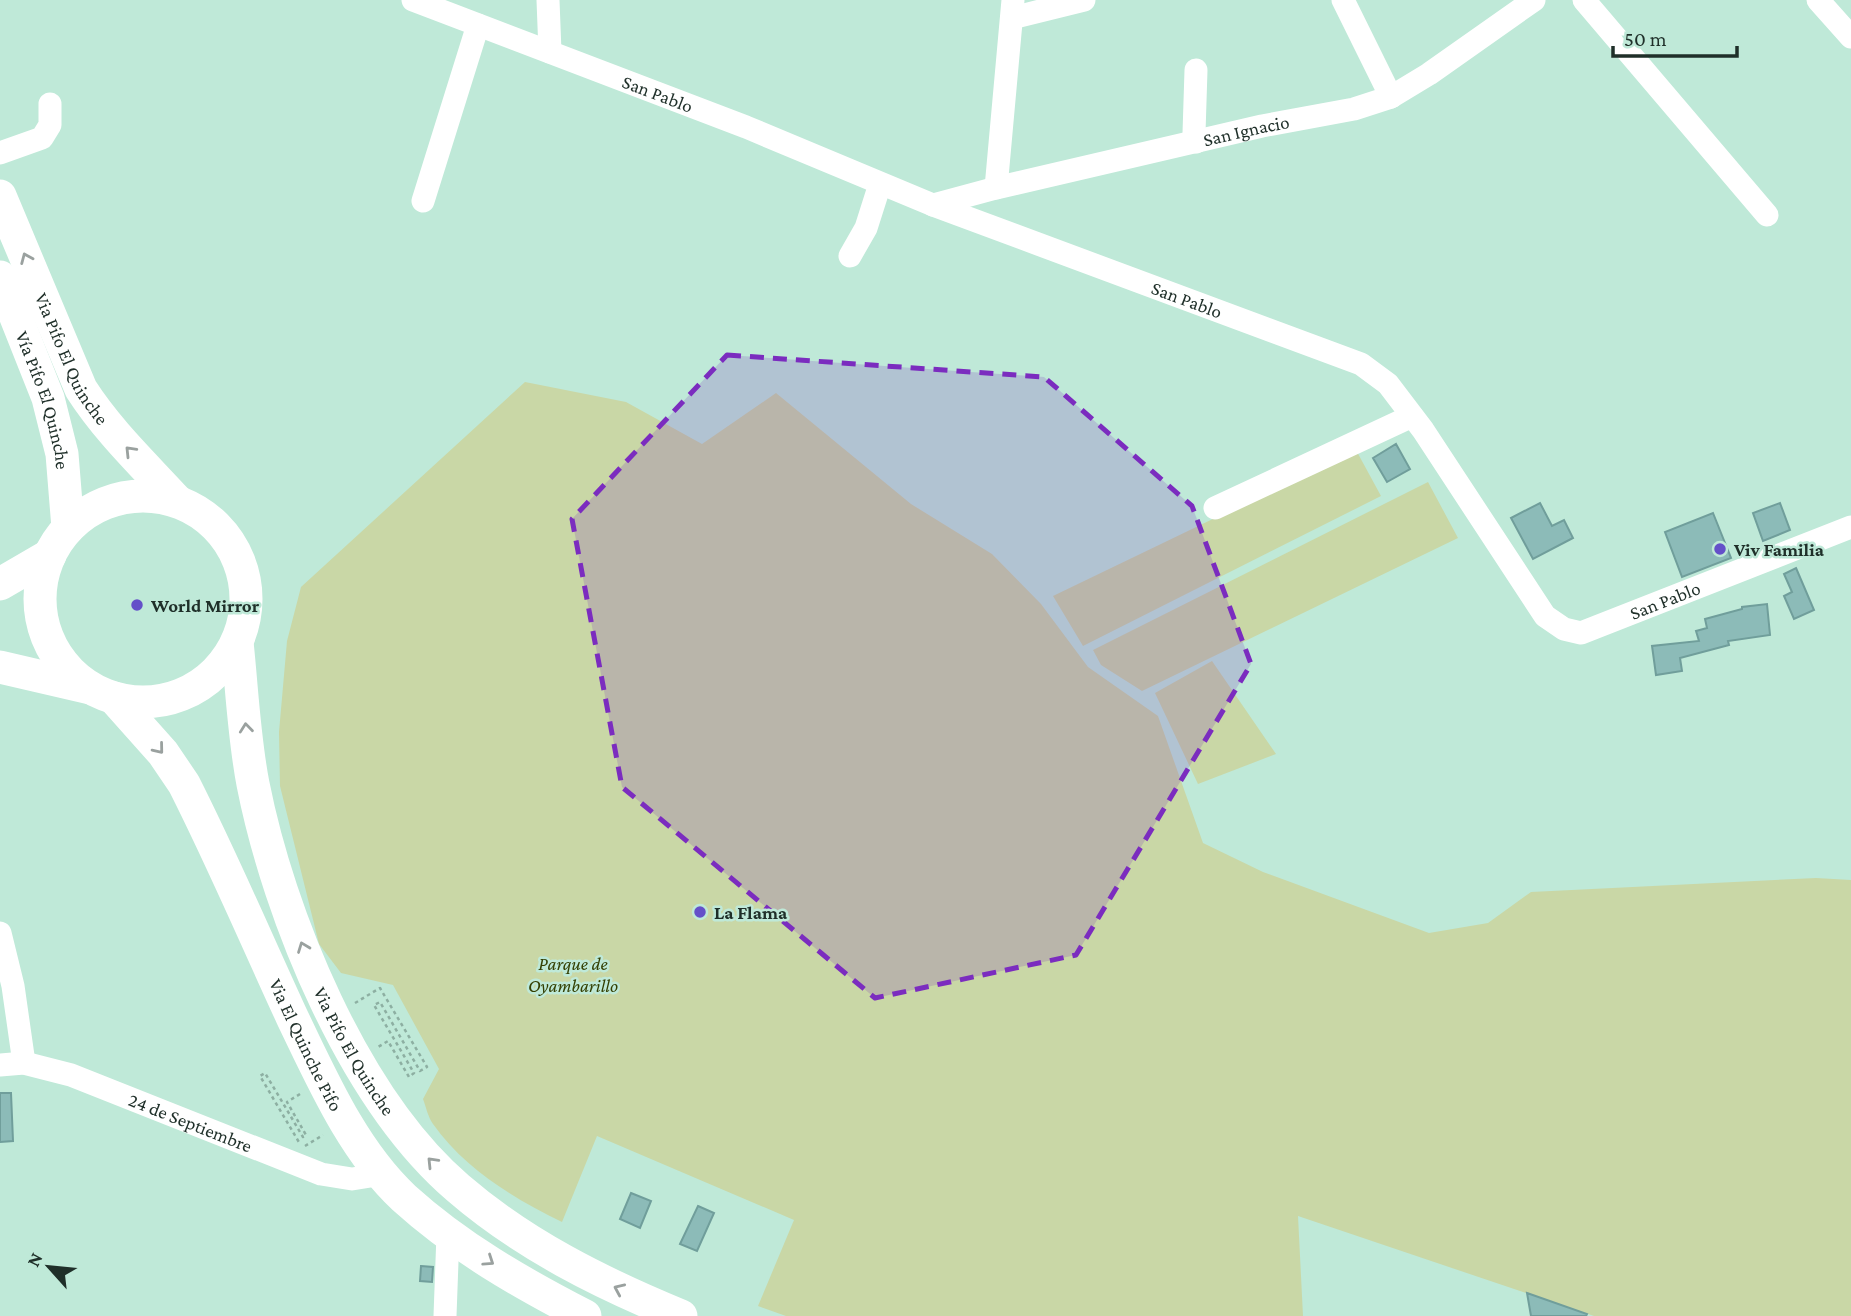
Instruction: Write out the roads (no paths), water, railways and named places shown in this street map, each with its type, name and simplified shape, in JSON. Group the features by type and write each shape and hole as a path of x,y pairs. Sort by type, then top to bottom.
{"highway":[{"name":"Via Pifo El Quinche","path":"0,197 81,389 114,434 177,501"},
{"name":"Vía Pifo El Quinche","path":"0,277 48,398 62,454 59,541"},
{"path":"0,584 59,541 91,510 118,498 148,495 177,501 207,517 230,543 244,575 246,609 237,642 220,668 197,687 169,699 139,702 0,667"},
{"path":"59,541 41,585 41,617 51,647 70,672 102,693"},
{"name":"Via Pifo El Quinche","path":"237,642 252,782 267,847 310,966 350,1050 403,1130 455,1186 540,1249 603,1282 681,1316"},
{"name":"Via El Quinche Pifo","path":"102,693 163,753 184,783 323,1080 367,1156 403,1197 448,1234 521,1283 585,1316"}],"street":[{"name":"San Pablo","path":"413,0 746,127 933,205 1361,364 1388,384 1412,416 1545,616 1553,624 1573,632 1581,633 1851,527"},
{"path":"548,0 550,52"},
{"path":"996,188 1012,9 1084,0"},
{"path":"1343,0 1391,97"},
{"name":"San Ignacio","path":"933,205 1196,142 1354,109 1391,97 1429,74 1534,0"},
{"path":"1584,0 1767,215"},
{"path":"1818,0 1851,37"},
{"path":"423,201 478,24"},
{"path":"1196,70 1196,142"},
{"path":"0,153 42,138 50,125 50,104"},
{"path":"850,256 866,228 880,184"},
{"path":"1215,508 1412,416"},
{"path":"0,933 13,986 24,1063"},
{"name":"24 de Septiembre","path":"0,1065 24,1063 71,1075 321,1174 352,1179 383,1174"},
{"path":"445,1316 448,1234"}],"place":[{"name":"Viv Familia","path":"1720,549"},
{"name":"World Mirror","path":"137,605"},
{"name":"La Flama","path":"700,912"}],"park label":[{"name":"Parque de Oyambarillo","path":"573,974"}]}
